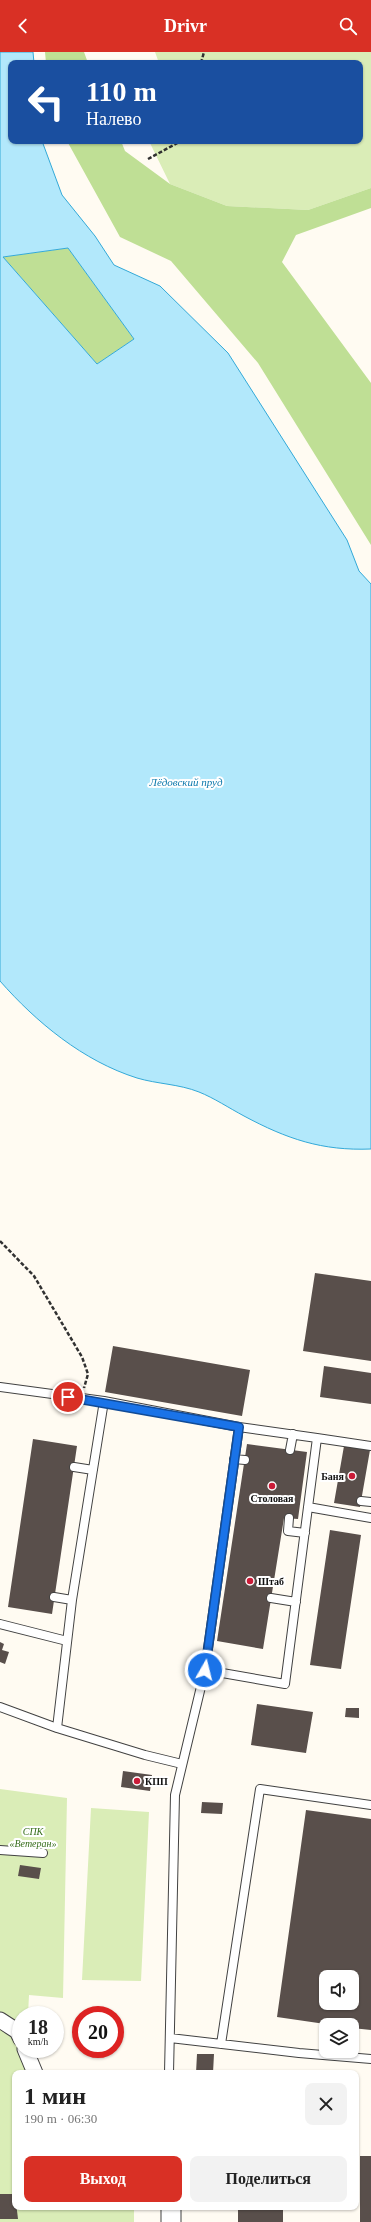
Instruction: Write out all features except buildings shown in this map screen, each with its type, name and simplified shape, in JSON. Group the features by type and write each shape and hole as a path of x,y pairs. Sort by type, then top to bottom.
{"street":[{"path":"0,2020 12,2027"},
{"path":"29,2058 34,2070"},
{"path":"170,2210 171,2222"}],"lane":[{"path":"0,1387 104,1401 239,1427 292,1434 367,1447"},
{"path":"57,1728 72,1600 104,1401"},
{"path":"169,2070 175,1795 205,1670 239,1427"},
{"path":"290,1450 292,1434"},
{"path":"205,1670 285,1684 317,1438"},
{"path":"234,1459 245,1460"},
{"path":"74,1467 93,1470"},
{"path":"361,1501 371,1502"},
{"path":"308,1507 371,1518"},
{"path":"289,1518 288,1531 305,1532"},
{"path":"54,1597 72,1600"},
{"path":"271,1598 296,1602"},
{"path":"0,1624 67,1641"},
{"path":"0,1707 57,1728 145,1755 182,1764"},
{"path":"221,2044 260,1789 371,1805"},
{"path":"0,1850 43,1853"},
{"path":"170,2038 371,2059"}],"path":[{"path":"148,159 176,144"},
{"path":"0,1241 34,1276 82,1357 88,1374 82,1398"}],"green space":[{"path":"45,52 84,52 87,60 46,60"},
{"path":"155,52 371,52 371,188 308,210 227,206 170,184 150,144 363,144 363,60 158,60"},
{"path":"69,144 122,144 125,151 170,184 227,206 308,210 371,188 371,208 296,235 282,262 371,383 371,545 258,363 171,261 120,237"},
{"path":"68,248 134,339 97,364 3,257"},
{"name":"СПК «Ветеран»","path":"0,1789 67,1798 63,1998 29,1995 28,2006 12,2006 12,2058 23,2058 26,2070 12,2070 12,2210 134,2210 134,2222 0,2222"},
{"path":"91,1808 149,1812 141,1981 82,1980"}],"water":[{"name":"Лёдовский пруд","path":"0,52 33,52 34,60 8,60 8,144 43,144 62,195 95,236 114,265 160,286 228,353 347,540 359,571 371,584 371,1149 337,1148 305,1142 260,1124 199,1092 184,1087 137,1078 117,1071 79,1051 45,1025 0,981","holes":["68,248 134,339 97,364 3,257"]}],"place":[{"name":"Баня","path":"352,1476"},
{"name":"Столовая","path":"272,1486"},
{"name":"Штаб","path":"250,1581"},
{"name":"КПП","path":"137,1781"}],"route":[{"path":"68,1397 104,1401 239,1427 205,1670"}]}
